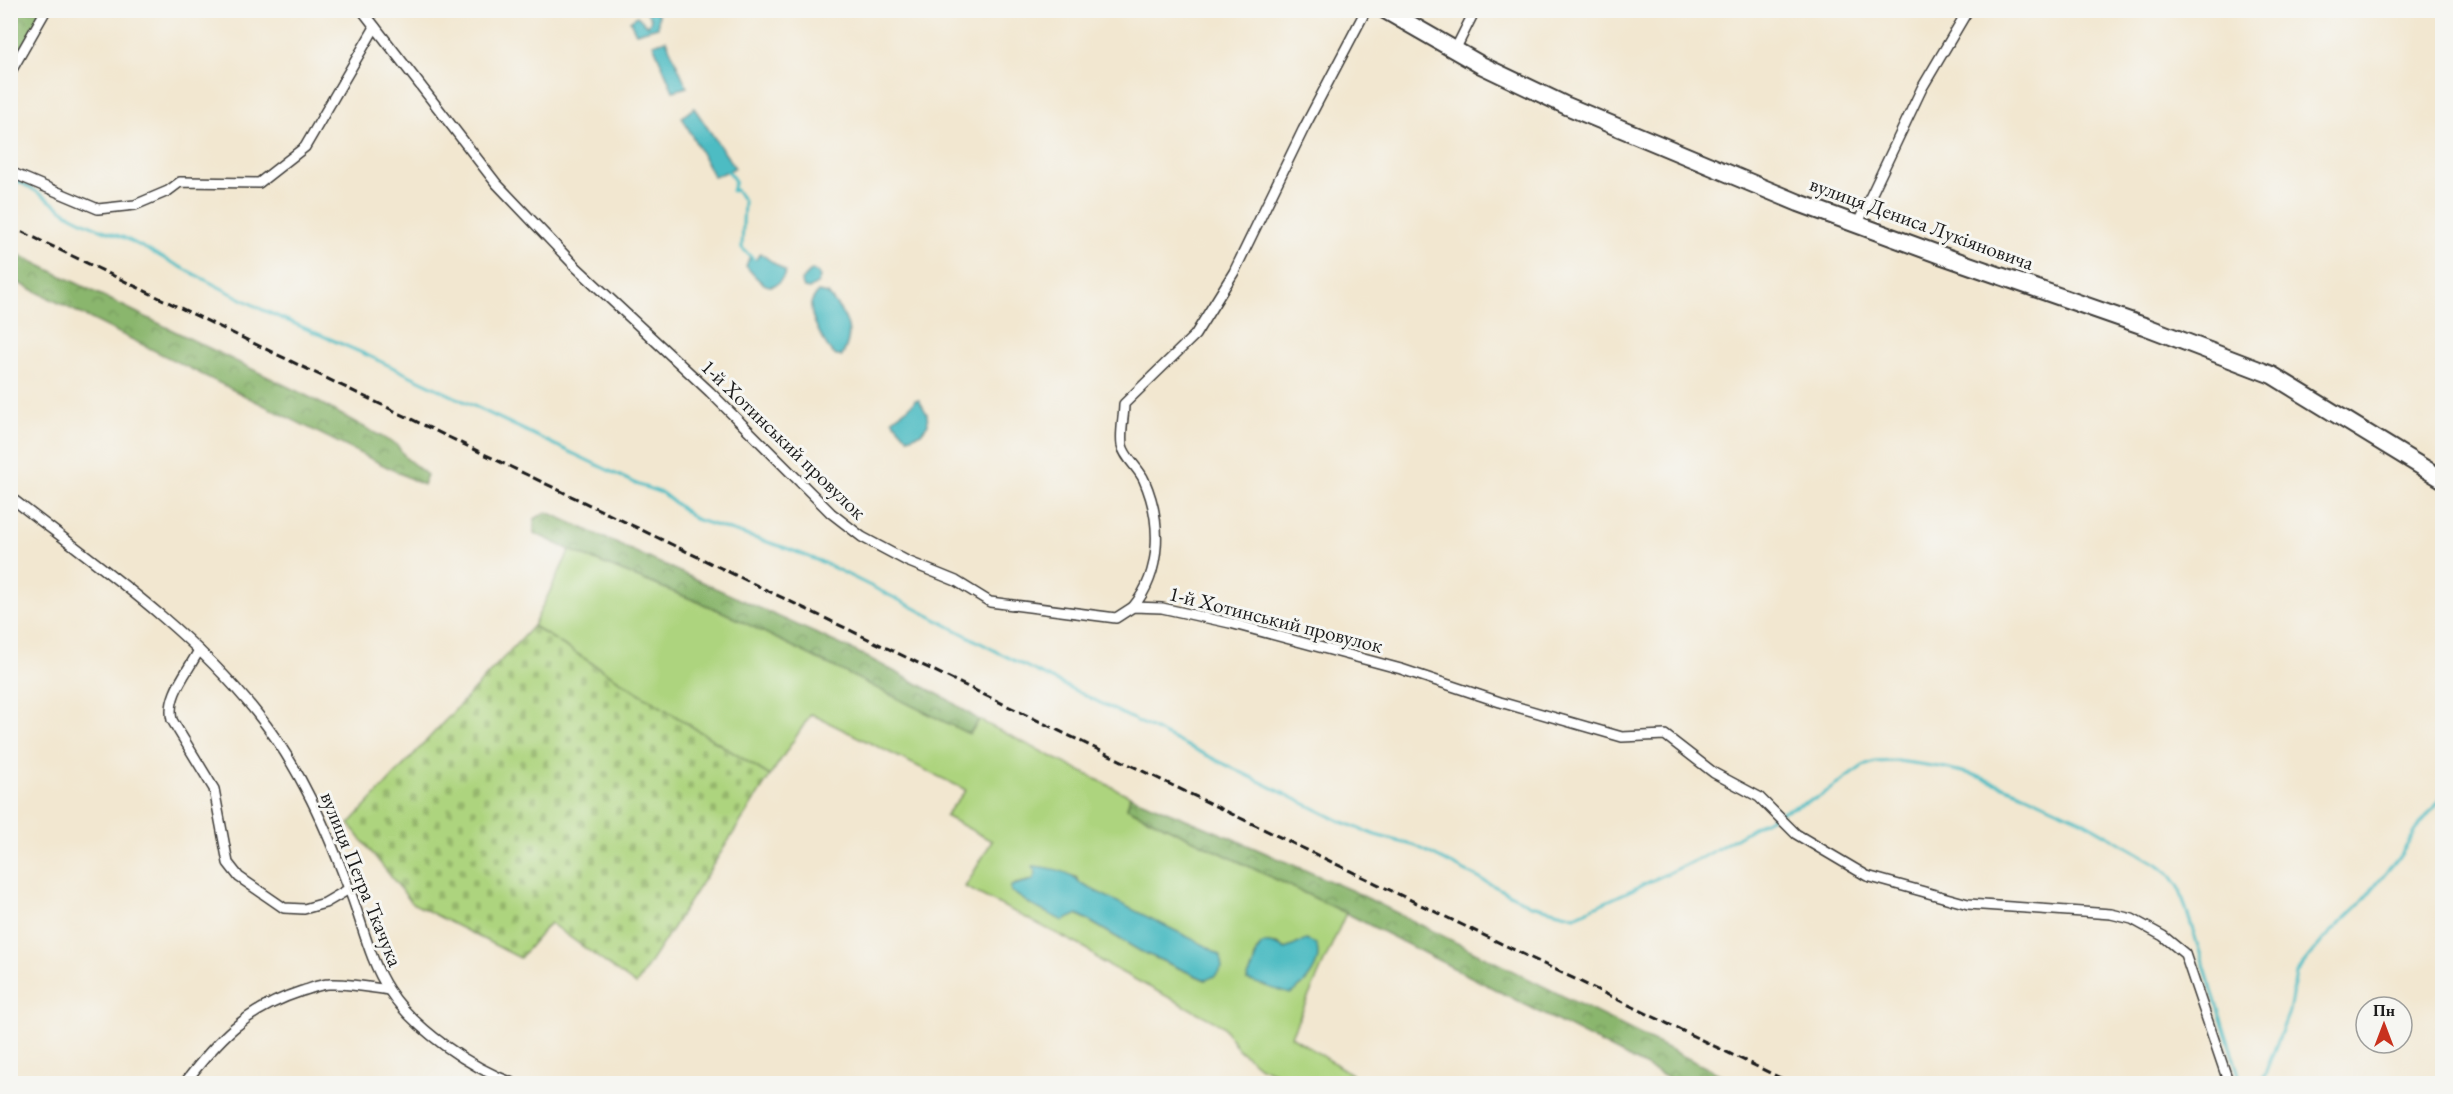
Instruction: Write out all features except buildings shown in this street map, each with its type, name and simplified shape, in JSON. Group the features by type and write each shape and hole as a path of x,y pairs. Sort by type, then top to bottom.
{"highway":[{"name":"вулиця Дениса Лукіяновича","path":"1385,10 1455,50 1567,106 1857,225 2144,326 2272,375 2442,479"}],"street":[{"path":"10,73 46,10"},
{"name":"1-й Хотинський провулок","path":"362,10 496,183 576,267 710,392 795,479 862,537 907,561 956,581 990,602 1116,618 1133,607 1162,608 1230,623 1401,669 1500,702 1622,737 1665,735 1714,773 1759,796 1796,834 1867,876 1968,904 2111,914 2132,920 2163,936 2185,954 2229,1083"},
{"path":"1133,607 1144,593 1152,573 1157,531 1144,479 1122,447 1124,404 1195,335 1234,272 1303,130 1366,10"},
{"path":"1455,50 1475,10"},
{"path":"1857,225 1922,88 1968,10"},
{"path":"10,172 98,209 135,205 168,191 180,182 259,183 305,147 375,27"},
{"name":"вулиця Петра Ткачука","path":"10,497 154,609 199,650 257,712 297,773 333,847 388,990 414,1020 458,1054 510,1083"},
{"path":"199,650 173,695 169,708 172,720 214,789 228,863 239,877 284,908 304,909 325,903 349,889"},
{"path":"184,1083 213,1046 233,1028 293,994 326,984 388,990"}],"green space":[{"path":"20,11 44,11 11,70 11,27"},
{"path":"11,251 311,398 397,445 406,458 427,475 423,485 11,279"},
{"path":"547,512 859,653 947,699 979,720 969,734 723,612 570,550 534,533 534,519"},
{"path":"570,550 723,612 970,734 979,720 1130,796 1127,808 1346,913 1291,1036 1353,1075 1348,1083 1302,1083 1260,1067 1238,1049 1223,1026 1102,962 1085,948 965,887 992,841 945,816 966,790 811,714 770,776 533,626","holes":["1033,866 1076,877 1081,884 1220,955 1205,980 1140,951 1077,914 1033,906 1011,891 1015,884 1033,880 1036,873","1266,943 1278,944 1286,949 1298,943 1247,980 1257,951"]},
{"path":"533,626 770,776 636,985 550,923 520,958 412,903 349,824"},
{"path":"1130,796 1353,891 1737,1083 1678,1083 1346,913 1127,808"}],"water":[{"path":"646,11 655,11 658,15 658,27 636,33 630,21 637,16 648,26 651,19"},
{"path":"666,40 687,87 673,91 653,44"},
{"path":"694,108 735,168 714,177 682,117"},
{"path":"760,253 786,272 776,284 771,286 761,282 746,266 749,258 755,261"},
{"path":"812,270 820,277 818,283 809,289 804,288 801,281"},
{"path":"818,292 828,294 847,323 849,338 842,356 836,356 832,352 815,324 811,304"},
{"path":"915,400 919,400 927,414 928,424 921,433 908,438 892,420"},
{"path":"1033,866 1066,873 1081,884 1206,946 1220,955 1222,968 1215,976 1206,980 1140,951 1078,914 1063,921 1033,906 1011,891 1011,886 1033,880 1036,873"},
{"path":"1306,940 1316,944 1318,959 1312,973 1296,990 1290,994 1247,980 1262,944 1271,943 1286,949"}],"waterway":[{"path":"727,170 735,181 732,191 736,190 744,201 742,248 755,261"},
{"path":"10,178 35,191 72,216 125,238 263,310 367,355 639,485 662,493 695,519 822,562 1005,656 1340,821 1375,835 1416,846 1531,905 1575,916 1703,857 1775,815"},
{"path":"1779,813 1819,797 1863,766 1875,762 1898,761 1946,768 1974,775 2024,794 2083,821 2157,864 2169,873 2179,887 2242,1084"},
{"path":"2261,1084 2289,1012 2296,973 2323,940 2358,906 2400,856 2421,823 2442,797"}],"railway":[{"path":"10,226 1793,1084"}]}
